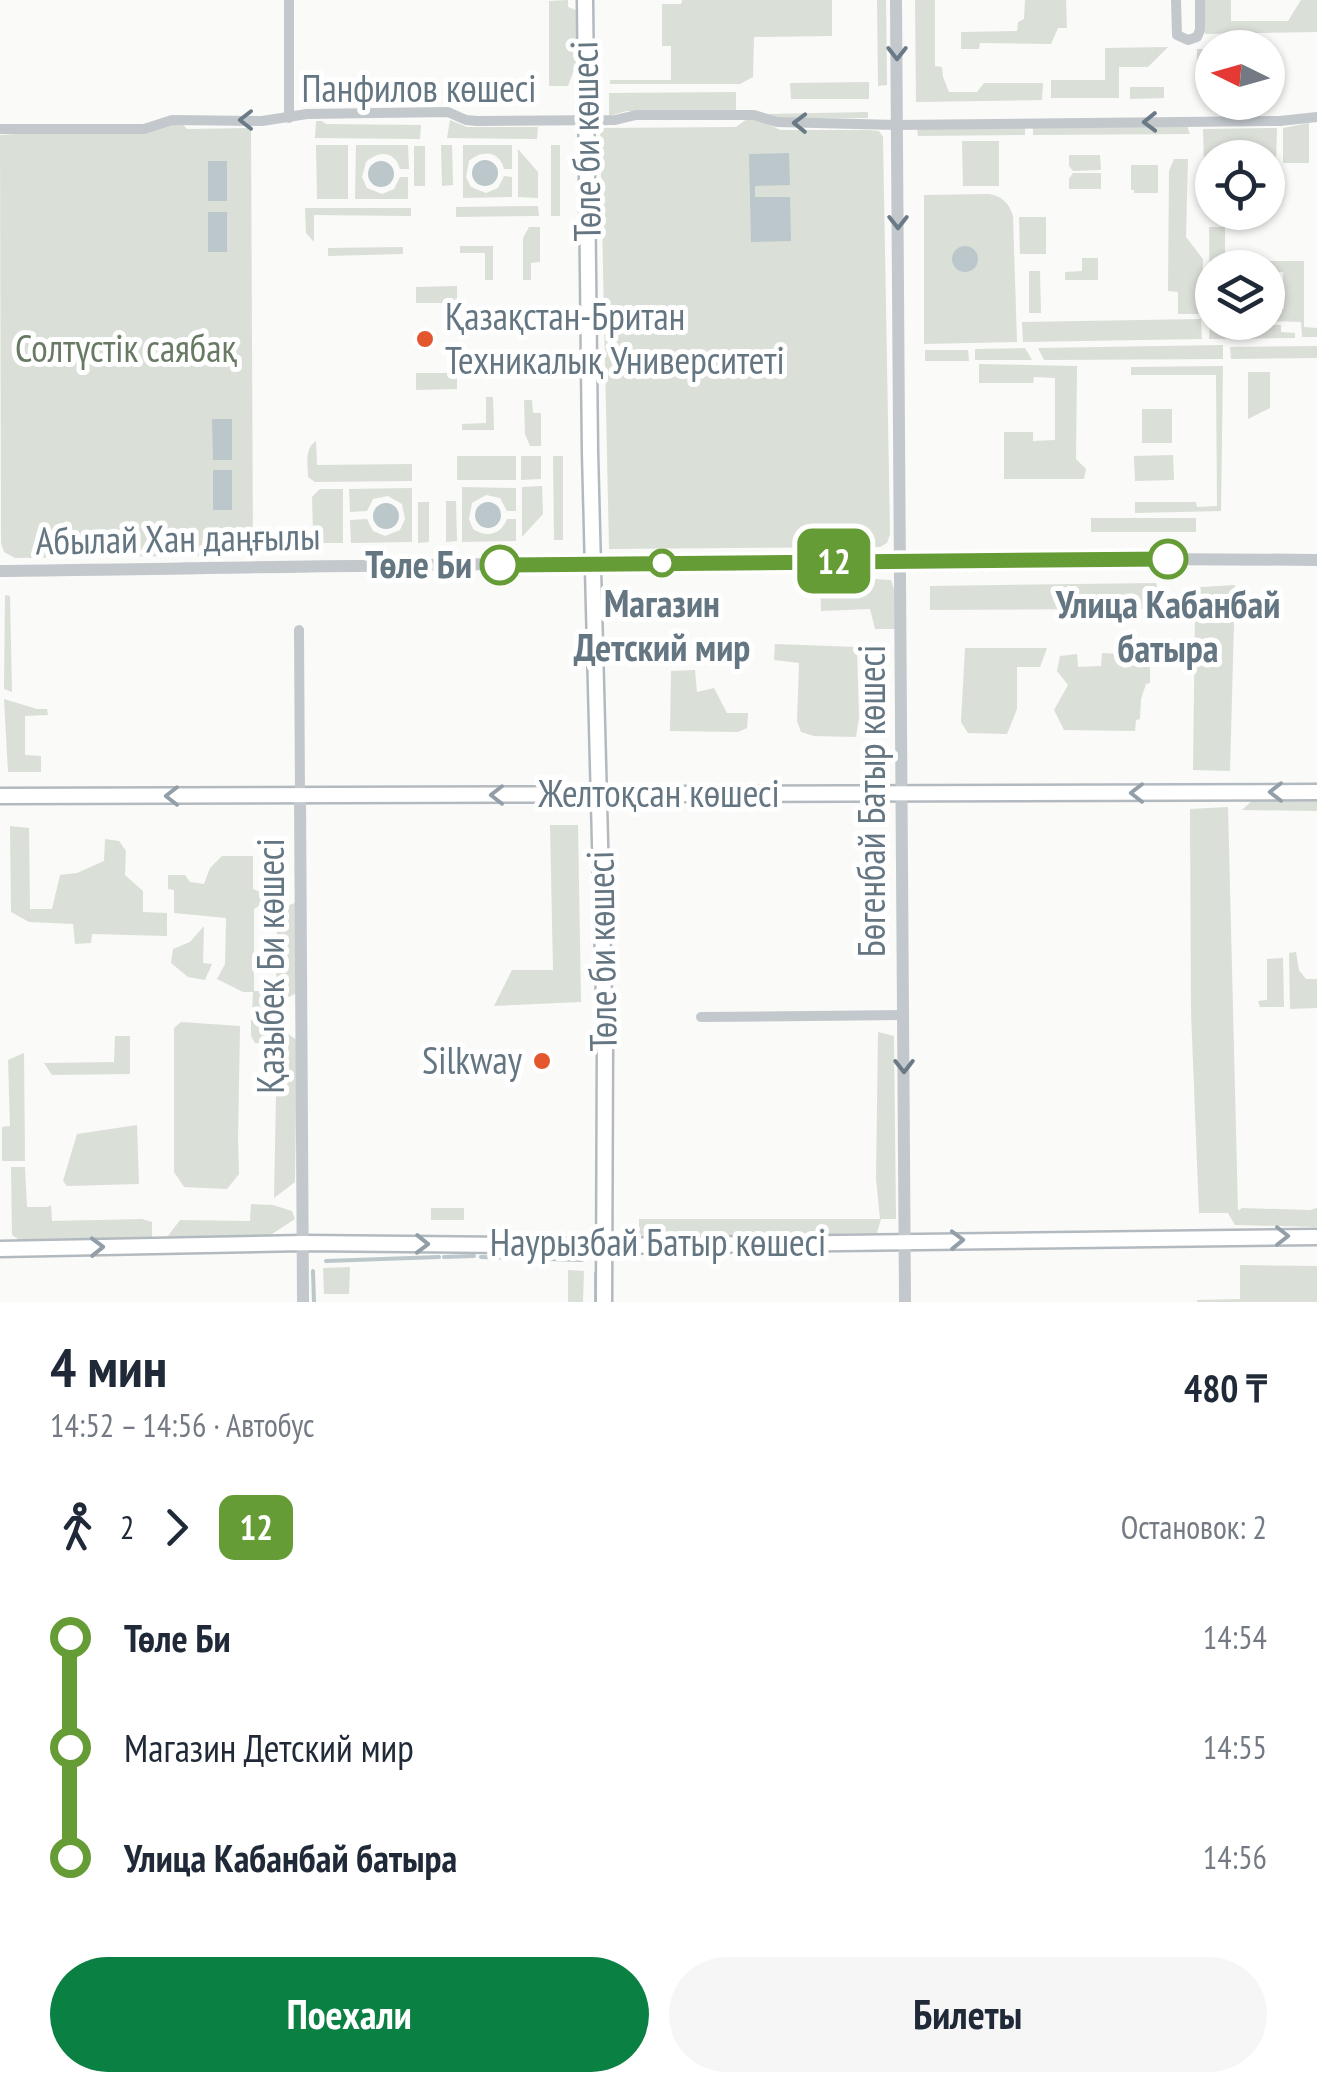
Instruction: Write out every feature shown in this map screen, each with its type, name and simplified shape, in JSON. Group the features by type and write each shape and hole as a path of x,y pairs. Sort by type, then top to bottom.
{"main road":[{"name":"Төле би көшесі","path":"585,0 605,1037 604,1302"},
{"name":"Желтоқсан көшесі","path":"0,796 1317,792"},
{"name":"Наурызбай Батыр көшесі","path":"0,1249 303,1243 604,1246 1317,1236"}],"street":[{"path":"289,118 290,0"},
{"name":"Бөгенбай Батыр көшесі","path":"896,0 905,1302"},
{"path":"1176,0 1178,35 1188,40 1197,37 1200,30 1200,0"},
{"name":"Панфилов көшесі","path":"0,129 144,129 172,120 448,112 478,121 754,115 777,122 897,125 1317,118"},
{"name":"Абылай Хан даңғылы","path":"0,572 1317,560"},
{"name":"Қазыбек Би көшесі","path":"299,630 304,1302"},
{"path":"701,1017 903,1016"}],"green space":[{"path":"568,0 568,7 578,11 578,59 568,86 549,86 549,1"},
{"path":"682,0 832,0 832,36 754,37 753,77 740,84 610,84 610,80 671,80 671,46 662,46 662,4 681,4"},
{"path":"877,0 886,0 887,85 878,86"},
{"path":"915,0 935,0 935,66 942,67 949,92 977,92 984,83 1043,83 1042,100 916,102"},
{"path":"1025,0 1066,0 1067,28 1058,28 1051,44 980,43 979,49 961,49 961,32 1017,31 1018,22 1024,19"},
{"path":"1205,0 1231,0 1231,21 1288,21 1301,0 1317,0 1317,32 1205,30"},
{"path":"1168,47 1148,67 1119,67 1119,98 1051,98 1051,80 1105,80 1105,48"},
{"path":"869,82 869,99 791,99 790,83"},
{"path":"1130,87 1164,87 1164,98 1130,99"},
{"path":"736,92 736,112 627,111 609,116 609,93"},
{"path":"868,112 868,118 774,119 766,114"},
{"path":"747,119 758,119 780,130 869,130 879,131 883,137 890,534 887,543 880,547 609,549 600,128 736,127"},
{"path":"450,120 467,127 538,127 537,139 447,138"},
{"path":"316,121 421,125 420,139 315,138"},
{"path":"1309,123 1309,163 1285,163 1283,128"},
{"name":"Солтүстік саябақ","path":"182,124 187,129 251,128 253,555 15,558 4,552 1,543 0,135"},
{"path":"1187,126 1190,134 1033,135 1033,128"},
{"path":"1025,127 1025,135 918,136 917,129"},
{"path":"1277,128 1277,140 1203,140 1203,129"},
{"path":"962,141 999,141 999,186 963,186"},
{"path":"316,145 348,145 348,199 317,199"},
{"path":"356,145 408,145 409,169 400,169 394,159 381,154 366,162 362,177 367,188 382,194 394,189 400,177 408,177 408,199 355,199"},
{"path":"441,145 452,145 453,185 442,186"},
{"path":"463,145 512,145 512,169 504,169 494,155 484,154 469,161 466,177 471,187 486,193 498,188 504,176 512,177 512,197 463,198"},
{"path":"551,145 560,145 560,216 551,216"},
{"path":"414,146 425,146 425,186 414,186"},
{"path":"518,149 538,172 538,198 518,197"},
{"path":"1069,155 1100,155 1101,170 1073,171"},
{"path":"1174,159 1188,159 1186,237 1196,250 1195,314 1178,314 1178,292 1168,291 1169,171"},
{"path":"1131,165 1158,165 1158,193 1131,190"},
{"path":"1073,173 1101,173 1101,189 1069,189"},
{"path":"989,194 1004,201 1013,216 1017,342 924,344 924,195"},
{"path":"538,206 539,216 456,217 456,207"},
{"path":"305,208 411,208 411,216 314,215 314,242 306,233"},
{"path":"1019,217 1046,217 1046,254 1020,254"},
{"path":"529,227 540,227 540,262 531,263 531,280 523,280 523,238"},
{"path":"1209,230 1225,230 1225,250 1209,250"},
{"path":"460,246 493,246 493,280 485,280 485,253 460,253"},
{"path":"403,247 403,254 328,256 328,248"},
{"path":"1082,258 1098,258 1098,280 1065,280 1065,272 1082,271"},
{"path":"1285,261 1304,261 1304,327 1317,328 1317,337 1302,337 1301,322 1285,322"},
{"path":"1029,271 1040,271 1041,313 1029,313"},
{"path":"457,286 457,303 416,303 416,287"},
{"path":"1195,319 1195,339 1023,342 1022,322"},
{"path":"1223,345 1223,359 1044,360 1038,348"},
{"path":"1317,346 1317,358 1231,359 1230,347"},
{"path":"1025,348 1032,360 975,360 975,349"},
{"path":"925,350 968,350 969,361 925,361"},
{"path":"979,364 1077,366 1076,459 1086,469 1084,479 1004,479 1004,432 1033,432 1033,441 1055,440 1055,378 1034,377 1033,383 979,383"},
{"path":"1223,366 1221,511 1135,513 1135,502 1217,506 1216,375 1131,375 1131,367"},
{"path":"1248,372 1270,372 1270,408 1248,419"},
{"path":"416,373 457,373 457,389 416,390"},
{"path":"486,397 493,397 494,430 462,430 462,424 486,423"},
{"path":"524,400 532,400 533,413 541,413 541,446 530,446 525,434"},
{"path":"1142,409 1172,409 1172,443 1142,443"},
{"path":"316,441 317,465 412,464 412,481 315,482 308,477 307,462 308,452"},
{"path":"1173,455 1174,480 1135,481 1134,456"},
{"path":"457,456 516,456 516,480 457,480"},
{"path":"521,456 541,456 541,479 521,480"},
{"path":"553,456 563,456 563,540 554,540"},
{"path":"542,486 543,514 522,537 522,487"},
{"path":"462,487 516,488 516,511 507,511 500,498 486,495 472,503 469,519 473,529 488,534 501,529 507,519 516,519 516,541 462,542"},
{"path":"412,488 412,542 351,543 350,520 367,519 373,531 385,536 400,530 405,519 402,504 388,496 373,499 367,511 350,512 349,489"},
{"path":"320,489 343,489 343,543 323,543 323,531 313,530 312,497"},
{"path":"446,501 456,501 457,541 446,542"},
{"path":"418,502 429,502 429,542 418,543"},
{"path":"1091,518 1196,518 1196,532 1091,532"},
{"path":"820,576 891,580 896,629 875,629 870,609 821,611"},
{"path":"1235,585 1230,771 1193,770 1195,613 1161,613 1156,609 930,610 930,586 1164,586 1164,599 1185,597 1185,588"},
{"path":"5,595 10,596 12,692 4,689"},
{"path":"775,644 857,647 856,737 801,732 797,721 799,663 774,660"},
{"path":"965,648 1047,648 1040,667 1017,667 1017,709 1007,734 968,733 961,722"},
{"path":"1102,653 1142,655 1145,663 1150,663 1150,683 1141,699 1135,731 1064,730 1054,710 1068,685 1057,671 1060,656 1077,654 1078,667 1101,666"},
{"path":"695,670 697,692 714,688 727,713 748,713 747,728 738,732 670,731 671,671"},
{"path":"4,699 47,709 48,715 25,716 25,755 41,756 41,772 8,772"},
{"path":"1254,799 1317,799 1317,811 1242,810"},
{"path":"1228,807 1238,1211 1317,1208 1317,1227 1235,1225 1228,1213 1199,1213 1191,1012 1190,809"},
{"path":"550,825 578,825 581,1002 494,1006 512,970 553,970"},
{"path":"10,826 29,828 30,909 52,909 60,875 77,873 104,861 105,839 119,841 126,851 125,875 143,891 143,912 167,913 167,936 92,934 91,943 75,944 73,924 29,922 11,912"},
{"path":"222,856 253,856 253,889 263,893 263,903 254,909 254,991 276,991 277,909 298,902 298,992 284,1000 284,1010 252,1011 253,992 243,992 217,979 225,964 226,918 174,913 174,890 168,889 168,875 185,875 190,882 204,884 210,868"},
{"path":"204,926 203,963 212,964 205,980 188,977 171,963 173,949 190,942"},
{"path":"1296,952 1299,970 1306,979 1317,979 1317,1008 1290,1009 1289,953"},
{"path":"1283,958 1284,1007 1260,1007 1258,1001 1267,1000 1267,959"},
{"path":"284,1019 288,1034 297,1040 295,1182 274,1198 277,1044 255,1043 251,1020"},
{"path":"181,1022 240,1026 239,1174 227,1189 184,1187 174,1172 174,1028"},
{"path":"878,1032 894,1036 896,1219 881,1219 877,1233 639,1238 639,1219 880,1219 876,1179"},
{"path":"115,1036 130,1036 130,1074 52,1075 44,1063 114,1062"},
{"path":"24,1053 25,1161 2,1161 2,1127 10,1126 8,1060"},
{"path":"137,1125 139,1184 67,1186 63,1181 77,1134"},
{"path":"11,1167 25,1167 27,1207 51,1205 52,1221 142,1219 152,1222 152,1239 21,1241 12,1235"},
{"path":"251,1204 292,1211 295,1219 269,1236 168,1236 180,1220 250,1221"},
{"path":"431,1208 464,1208 464,1220 431,1220"},
{"path":"1240,1265 1317,1266 1317,1302 1197,1302 1240,1299"},
{"path":"350,1267 349,1294 324,1294 323,1268"},
{"path":"568,1270 584,1271 583,1302 568,1302"}],"shaded area":[{"path":"789,153 790,185 755,186 755,197 790,197 791,241 751,242 749,154"},
{"path":"485,160 494,164 498,173 494,182 485,186 476,182 472,173 476,164"},
{"path":"208,161 227,161 227,201 208,201"},
{"path":"381,161 390,165 394,174 390,183 381,187 372,183 368,174 372,165"},
{"path":"208,212 227,212 227,252 208,252"},
{"path":"965,246 974,250 978,259 974,268 965,272 956,268 952,259 956,250"},
{"path":"212,419 232,419 232,460 213,460"},
{"path":"213,470 232,470 232,510 213,510"},
{"path":"488,502 497,506 501,515 497,524 488,528 479,524 475,515 479,506"},
{"path":"386,503 395,507 399,516 395,525 386,529 377,525 373,516 377,507"}],"waterway":[{"path":"444,1257 474,1256"},
{"path":"326,1261 439,1257"},
{"path":"481,1257 582,1260"},
{"path":"313,1271 314,1302"},
{"path":"596,1273 596,1302"}],"bus line":[{"name":"12","path":"500,565 1168,559"}],"place":[{"name":"Қазақстан-Британ Техникалық Университеті","path":"425,339"},
{"name":"Улица Кабанбай батыра","path":"1168,559"},
{"name":"Магазин Детский мир","path":"662,563"},
{"name":"Төле Би","path":"500,565"},
{"name":"Silkway","path":"542,1061"}]}
